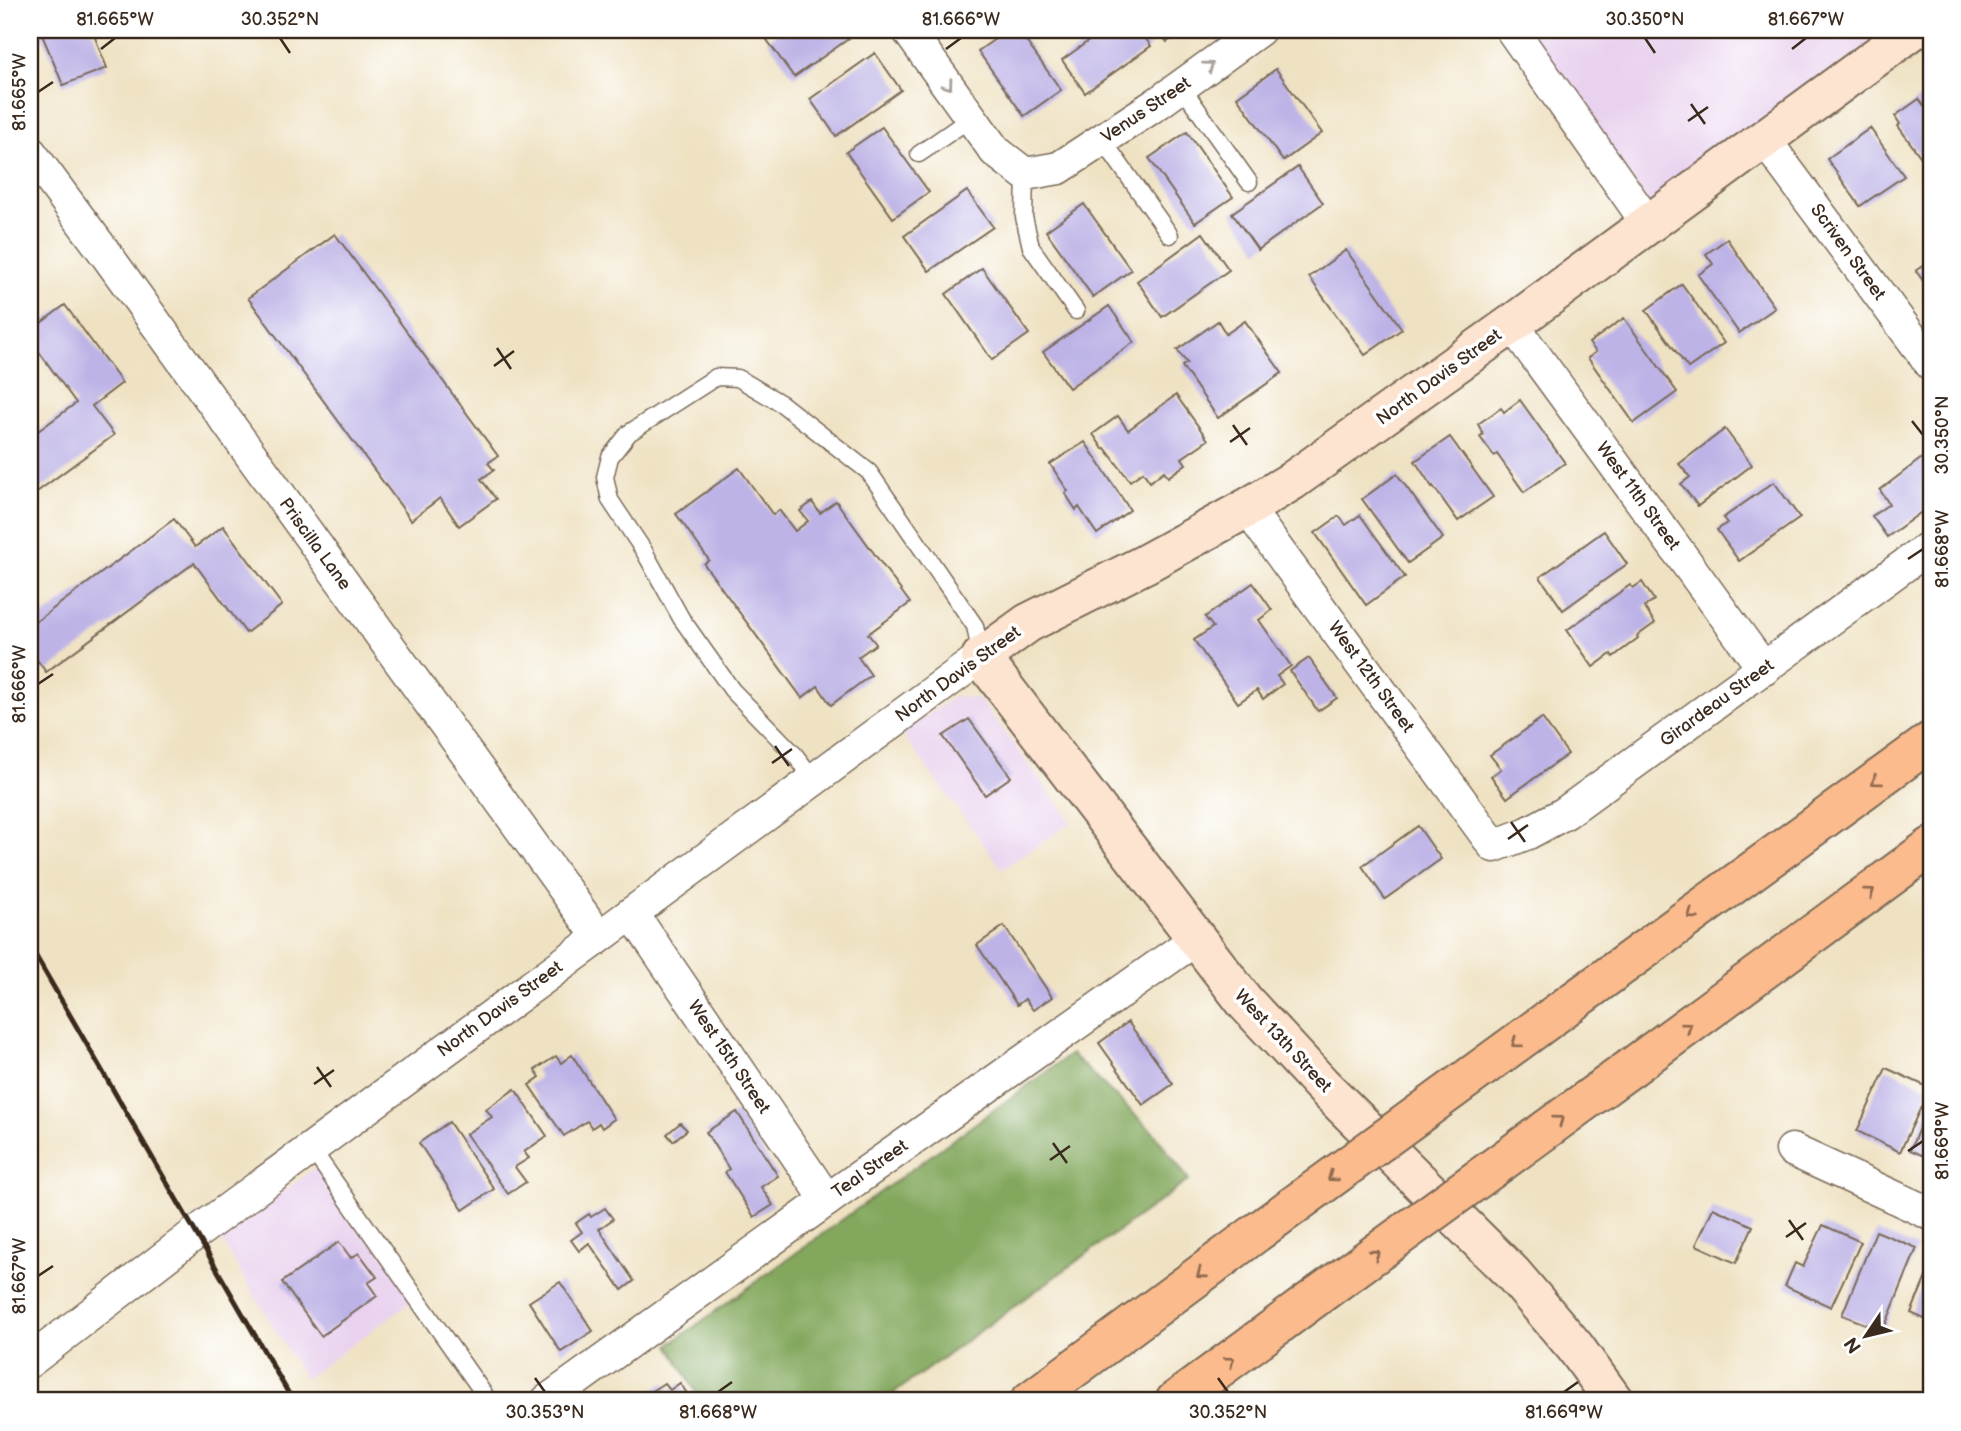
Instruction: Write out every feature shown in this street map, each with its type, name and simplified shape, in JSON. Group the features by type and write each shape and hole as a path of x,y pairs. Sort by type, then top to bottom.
{"highway":[{"path":"1030,1401 1931,741"},
{"path":"1175,1401 1931,847"}],"street":[{"path":"908,30 995,151 1026,174"},
{"name":"Venus Street","path":"1026,174 1059,168 1259,30"},
{"path":"1512,30 1648,224"},
{"name":"North Davis Street","path":"30,1361 196,1233 1028,623 1145,564 1247,508 1336,451 1913,30"},
{"name":"Scriven Street","path":"1764,139 1931,364"},
{"name":"Priscilla Lane","path":"30,152 599,937"},
{"name":"West 11th Street","path":"1512,324 1764,668"},
{"name":"West 12th Street","path":"1247,508 1494,846"},
{"name":"Girardeau Street","path":"1494,846 1528,833 1564,813 1931,546"},
{"name":"West 13th Street","path":"981,657 1245,1002 1288,1050 1513,1274 1575,1347 1614,1401"},
{"name":"West 15th Street","path":"632,913 827,1200"},
{"name":"Teal Street","path":"547,1401 1196,939"},
{"path":"1792,1150 1931,1214"}],"lane":[{"path":"1181,86 1249,182"},
{"path":"919,154 971,118"},
{"path":"1102,139 1170,235"},
{"path":"1026,174 1024,217 1031,247 1076,311"},
{"path":"814,780 795,755 732,690 681,618 644,551 610,500 605,477 610,457 629,433 716,377 738,378 782,404 869,472 975,626 981,657"},
{"path":"312,1148 489,1401"}],"shaded area":[{"path":"1526,30 1888,30 1649,204"},
{"path":"954,696 979,699 1072,822 1002,869 902,734"},
{"path":"326,1159 420,1295 305,1379 221,1240"}],"green space":[{"path":"1071,1054 1154,1133 1189,1180 883,1401 701,1401 669,1345"}],"building":[{"path":"40,30 92,30 107,68 63,85"},
{"path":"781,30 861,30 794,77 767,40"},
{"path":"1008,30 1018,30 1061,90 1024,116 978,51"},
{"path":"1104,30 1139,30 1151,46 1085,93 1062,60"},
{"path":"1158,30 1183,30 1167,42"},
{"path":"875,53 901,90 836,136 810,99"},
{"path":"1276,69 1322,133 1283,161 1237,97"},
{"path":"1919,99 1931,111 1931,171 1898,126 1900,124 1895,116"},
{"path":"882,127 929,192 893,218 846,152"},
{"path":"1870,128 1904,176 1860,206 1827,159"},
{"path":"1187,132 1233,197 1195,223 1149,158"},
{"path":"1298,167 1323,203 1258,250 1232,213"},
{"path":"967,191 993,227 929,271 904,236"},
{"path":"1084,204 1131,270 1093,297 1046,231"},
{"path":"1203,233 1229,270 1162,317 1137,281"},
{"path":"335,234 498,456 488,463 494,470 481,479 496,499 459,526 440,498 411,520 248,298"},
{"path":"1727,239 1775,308 1739,333 1698,275 1713,264 1706,254"},
{"path":"1346,250 1402,329 1365,355 1309,277"},
{"path":"1931,261 1931,292 1916,271"},
{"path":"982,268 1029,334 992,360 946,294"},
{"path":"1682,284 1724,343 1688,368 1646,310"},
{"path":"65,305 122,383 92,406 114,435 30,497 30,437 76,403 34,345 30,348 30,324 33,329"},
{"path":"1109,306 1134,342 1069,388 1043,352"},
{"path":"1624,318 1677,392 1634,423 1588,358 1596,352 1589,343"},
{"path":"1218,321 1226,334 1245,321 1282,373 1218,418 1182,366 1187,363 1177,350"},
{"path":"1176,395 1208,440 1182,458 1186,464 1168,477 1164,471 1150,482 1143,472 1130,481 1093,434 1118,416 1128,430"},
{"path":"1520,400 1565,463 1524,492 1497,454 1494,456 1480,437 1483,434 1478,424 1501,408 1504,412"},
{"path":"1725,429 1752,465 1698,506 1681,484 1690,477 1679,464"},
{"path":"1450,437 1493,497 1458,521 1415,461"},
{"path":"1085,442 1130,510 1097,534 1079,507 1076,510 1065,493 1068,491 1050,464"},
{"path":"1931,451 1931,505 1887,537 1872,516 1889,504 1880,490"},
{"path":"739,468 773,515 779,510 795,531 808,521 800,511 812,502 820,513 836,501 910,603 868,634 876,644 858,657 871,675 831,705 818,686 802,698 704,564 709,560 676,514"},
{"path":"1397,474 1443,538 1408,563 1362,499"},
{"path":"1774,482 1800,518 1739,561 1717,530 1727,523 1723,518"},
{"path":"1360,515 1405,577 1366,605 1315,533 1339,516 1346,525"},
{"path":"174,519 195,547 223,526 282,605 246,633 194,563 46,672 30,650 30,626"},
{"path":"1604,531 1627,564 1563,610 1540,577"},
{"path":"1642,582 1654,600 1644,607 1655,623 1613,657 1611,654 1593,667 1567,630 1630,585 1633,588"},
{"path":"1253,583 1272,610 1259,620 1291,666 1277,676 1283,684 1263,699 1257,690 1238,703 1194,640 1213,627 1205,617"},
{"path":"1309,658 1337,698 1318,711 1290,671"},
{"path":"1542,718 1568,754 1507,798 1491,776 1501,769 1490,755"},
{"path":"969,719 1011,777 985,795 943,736"},
{"path":"1418,826 1441,859 1385,899 1362,866"},
{"path":"1004,926 1052,997 1033,1010 1025,999 1017,1005 977,945"},
{"path":"1128,1022 1173,1084 1143,1105 1099,1043"},
{"path":"572,1055 614,1119 602,1128 599,1123 592,1128 587,1121 564,1136 529,1085 540,1077 535,1070 556,1056 561,1063"},
{"path":"1886,1068 1930,1088 1900,1152 1857,1131"},
{"path":"515,1089 547,1136 524,1152 529,1158 515,1167 526,1182 508,1194 466,1134 492,1117 486,1109"},
{"path":"1931,1099 1931,1159 1910,1150"},
{"path":"737,1112 778,1176 761,1187 773,1205 754,1217 725,1172 729,1169 706,1132"},
{"path":"449,1122 494,1189 463,1210 419,1143"},
{"path":"680,1123 687,1130 673,1141 667,1134"},
{"path":"605,1208 613,1219 599,1229 634,1281 622,1290 589,1243 579,1251 571,1240 582,1232 576,1223"},
{"path":"1713,1208 1753,1226 1736,1263 1696,1245"},
{"path":"1823,1225 1861,1242 1831,1307 1785,1286 1795,1263 1803,1267"},
{"path":"1876,1231 1917,1248 1883,1331 1842,1315"},
{"path":"339,1242 351,1258 359,1253 377,1277 368,1283 377,1296 321,1336 282,1282"},
{"path":"1931,1265 1931,1322 1911,1313"},
{"path":"560,1282 593,1331 561,1352 529,1302"},
{"path":"664,1383 670,1390 680,1383 692,1401 636,1401"}],"railway":[{"path":"30,946 293,1401"}]}
